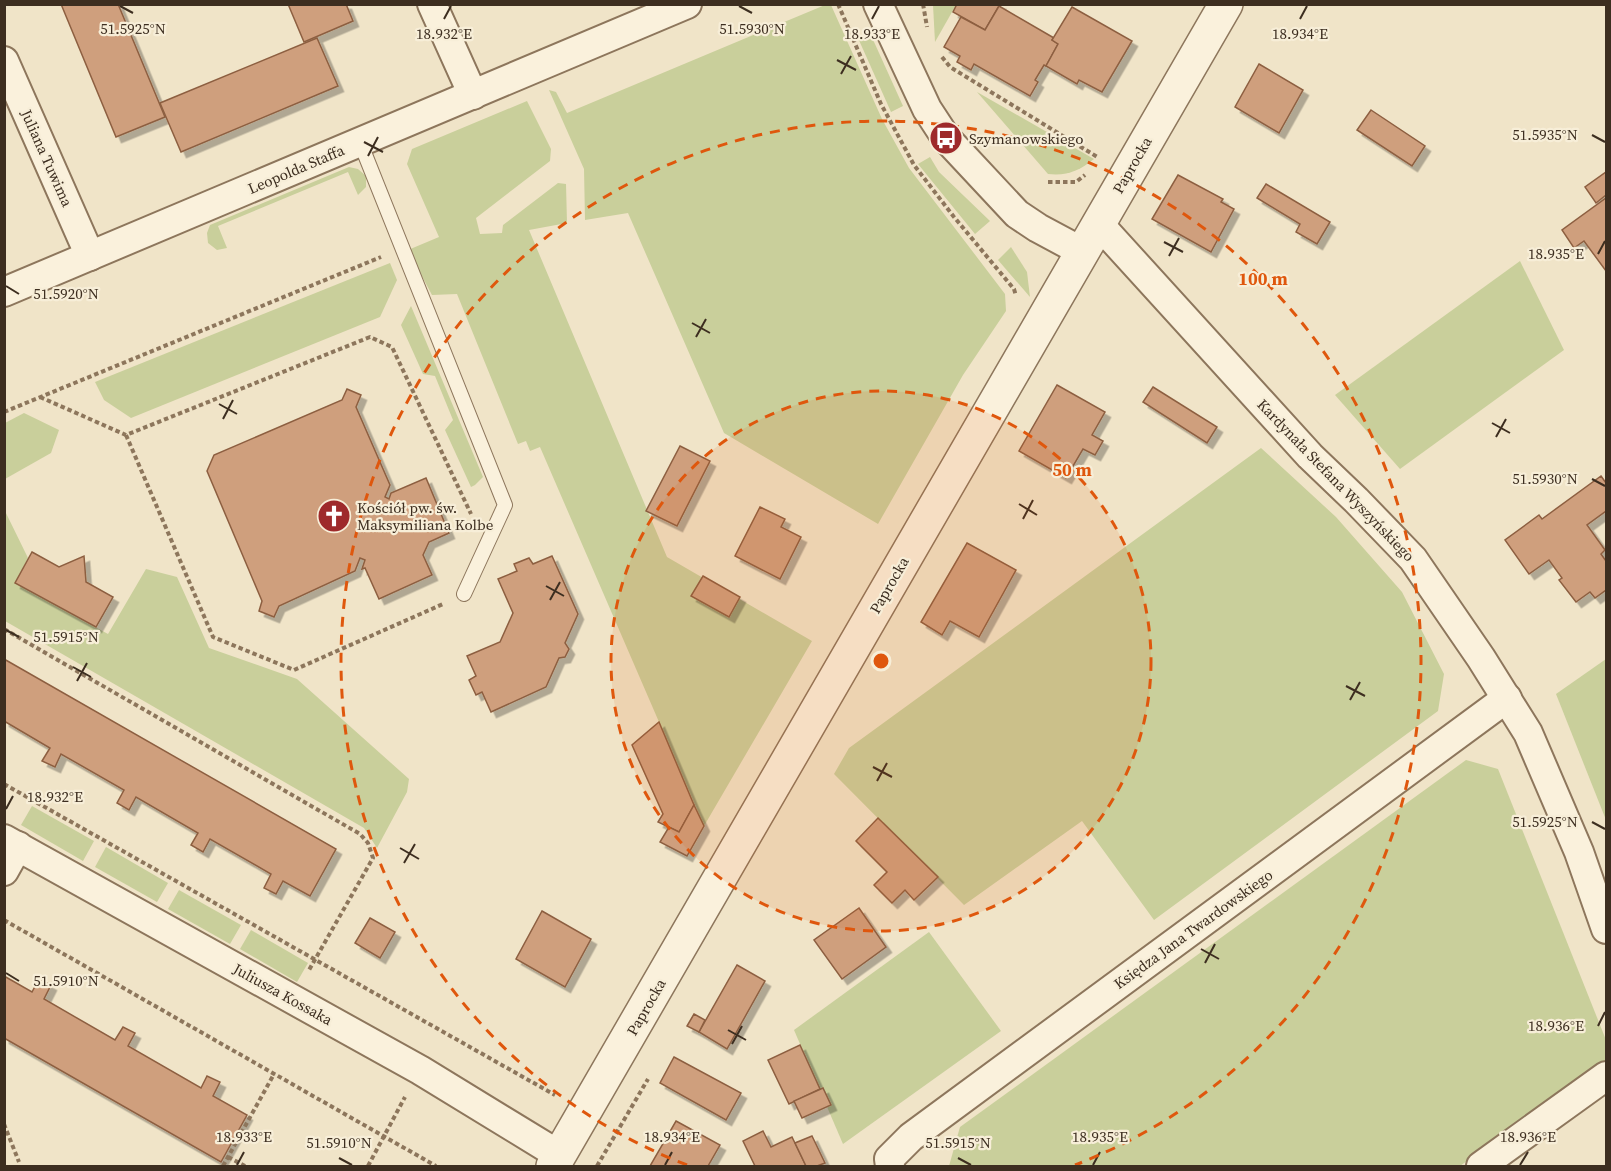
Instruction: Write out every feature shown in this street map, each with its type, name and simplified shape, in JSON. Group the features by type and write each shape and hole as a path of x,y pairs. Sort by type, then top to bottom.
{"street":[{"path":"432,4 473,95"},
{"name":"Leopolda Staffa","path":"4,292 687,4"},
{"path":"878,4 927,109 946,138 1017,214 1081,251"},
{"name":"Paprocka","path":"556,1161 1226,4"},
{"name":"Juliana Tuwima","path":"4,61 90,256"},
{"name":"Kardynała Stefana Wyszyńskiego","path":"1098,223 1310,456 1413,559 1528,732 1579,852 1606,929"},
{"name":"Księdza Jana Twardowskiego","path":"891,1167 889,1159 911,1137 1507,698"},
{"path":"4,871 11,842"},
{"name":"Juliusza Kossaka","path":"11,842 420,1070 556,1161"},
{"path":"1481,1167 1606,1076"}],"lane":[{"path":"360,142 505,506 464,594"}],"path":[{"path":"923,4 929,34"},
{"path":"937,52 950,67 1102,160"},
{"path":"4,412 402,248"},
{"path":"126,435 370,337 392,347 486,546"},
{"path":"40,397 126,435 213,637 294,670 464,594"},
{"path":"4,629 360,834 368,843 373,858 292,999"},
{"path":"4,784 564,1100"},
{"path":"4,920 436,1167"},
{"path":"368,1167 420,1070"},
{"path":"223,1167 274,1074"},
{"path":"597,1167 633,1104"},
{"path":"4,1124 19,1162"},
{"path":"228,1157 244,1167"}],"green space":[{"path":"825,5 831,5 882,119 909,168 1005,294 1006,311 963,375 878,524 724,433 628,213 585,220 584,169 549,90 556,92 567,113"},
{"path":"933,5 956,5 935,42"},
{"path":"870,33 903,106 891,112 858,38"},
{"path":"977,92 1094,159 1073,172 1048,174"},
{"path":"527,101 551,149 550,161 476,218 480,234 502,233 503,225 558,183 566,184 567,223 529,230 667,557 812,641 704,826 540,447 530,451 526,441 518,444 457,294 432,295 408,250 439,237 407,164 412,149"},
{"path":"930,157 939,172 990,221 975,234 918,164"},
{"path":"349,167 358,169 366,176 366,187 358,195 348,172 218,226 227,248 217,250 208,243 207,233 210,225"},
{"path":"1011,247 1027,272 1030,297 998,260"},
{"path":"1520,261 1564,350 1400,469 1335,395"},
{"path":"390,263 397,280 380,317 131,418 104,400 95,382"},
{"path":"411,306 483,477 471,487 445,430 453,420 435,376 423,374 401,325"},
{"path":"24,413 59,430 51,453 5,479 5,423"},
{"path":"1261,448 1336,517 1402,592 1444,674 1438,711 1154,920 1082,821 964,905 834,774 849,748"},
{"path":"4,509 28,558 15,583 108,634 146,569 177,577 209,648 297,679 409,779 407,792 377,848 364,828 5,621"},
{"path":"1606,659 1606,820 1556,694"},
{"path":"1466,760 1498,769 1606,1040 1606,1061 1460,1166 949,1166 960,1127"},
{"path":"32,806 94,841 83,861 21,825"},
{"path":"106,847 168,883 157,902 95,867"},
{"path":"179,890 241,925 230,944 168,909"},
{"path":"251,930 308,963 297,982 240,949"},
{"path":"929,932 1001,1031 843,1144 794,1030"}],"building":[{"path":"61,4 118,4 165,117 116,137"},
{"path":"288,4 346,4 353,21 304,42"},
{"path":"957,4 1000,4 985,30 953,12"},
{"path":"999,6 1054,38 1052,40 1058,44 1035,80 1038,82 1030,96 974,64 971,70 957,62 960,56 944,47 961,17 985,30"},
{"path":"1072,7 1132,41 1102,92 1079,80 1077,84 1046,66 1058,44 1052,40"},
{"path":"317,38 338,86 181,152 160,103"},
{"path":"1259,64 1303,90 1279,133 1235,107"},
{"path":"1371,110 1425,146 1412,166 1357,130"},
{"path":"1606,172 1606,195 1596,203 1585,187"},
{"path":"1178,175 1223,199 1221,202 1234,209 1211,252 1152,219"},
{"path":"1266,184 1330,222 1317,244 1296,232 1300,224 1257,198"},
{"path":"1606,198 1606,271 1584,241 1574,248 1562,230"},
{"path":"1057,385 1105,412 1092,435 1103,441 1095,455 1083,449 1066,478 1019,451"},
{"path":"1153,387 1217,427 1207,443 1143,402"},
{"name":"Kościół pw. św. Maksymiliana Kolbe","path":"347,389 361,395 356,407 390,485 385,497 389,499 391,493 426,478 449,533 429,542 423,555 432,575 379,599 365,568 362,569 365,560 360,558 355,571 279,606 274,617 259,611 262,601 207,471 214,455 342,400"},
{"path":"680,446 710,461 677,526 646,511"},
{"path":"1601,476 1606,483 1606,511 1587,525 1605,550 1601,554 1606,561 1606,590 1595,598 1590,592 1576,602 1559,580 1562,578 1549,560 1529,574 1505,540 1539,515 1542,519"},
{"path":"760,507 785,519 781,527 801,537 780,579 735,556"},
{"path":"967,543 1016,570 979,637 950,621 942,635 921,622"},
{"path":"32,552 59,567 84,556 86,582 113,597 96,627 15,583"},
{"path":"552,556 578,614 565,643 569,649 565,657 559,658 546,687 491,712 482,692 476,695 469,680 476,676 467,656 500,642 513,613 498,579 517,571 514,564 529,558 533,564"},
{"path":"703,576 740,597 729,617 691,596"},
{"path":"4,659 336,849 310,896 283,881 276,894 264,888 271,874 210,839 203,852 191,845 198,833 136,797 129,810 117,803 124,790 61,754 55,767 42,761 50,748 4,721"},
{"path":"659,722 694,805 679,832 658,822 663,814 632,745"},
{"path":"694,805 704,826 687,856 660,842 669,827 679,832"},
{"path":"878,818 938,877 914,900 905,890 892,903 874,885 887,872 856,841"},
{"path":"859,908 886,947 842,979 814,940"},
{"path":"542,911 591,939 565,987 516,959"},
{"path":"370,918 395,932 380,958 355,943"},
{"path":"737,965 765,981 727,1049 699,1032"},
{"path":"4,976 32,992 39,979 51,985 44,999 115,1040 123,1027 135,1033 128,1046 201,1088 207,1076 220,1082 213,1096 247,1115 221,1162 4,1038"},
{"path":"694,1014 705,1020 699,1032 687,1026"},
{"path":"800,1045 820,1089 789,1104 768,1060"},
{"path":"674,1057 741,1093 726,1120 660,1083"},
{"path":"823,1088 831,1105 802,1118 794,1101"},
{"path":"676,1121 720,1145 708,1166 650,1166"},
{"path":"763,1131 771,1147 792,1137 806,1166 755,1166 743,1141"},
{"path":"812,1136 825,1163 806,1166 795,1143"}],"place":[{"name":"Szymanowskiego","path":"946,138"},
{"name":"Kościół pw. św. Maksymiliana Kolbe","path":"334,516"}]}
